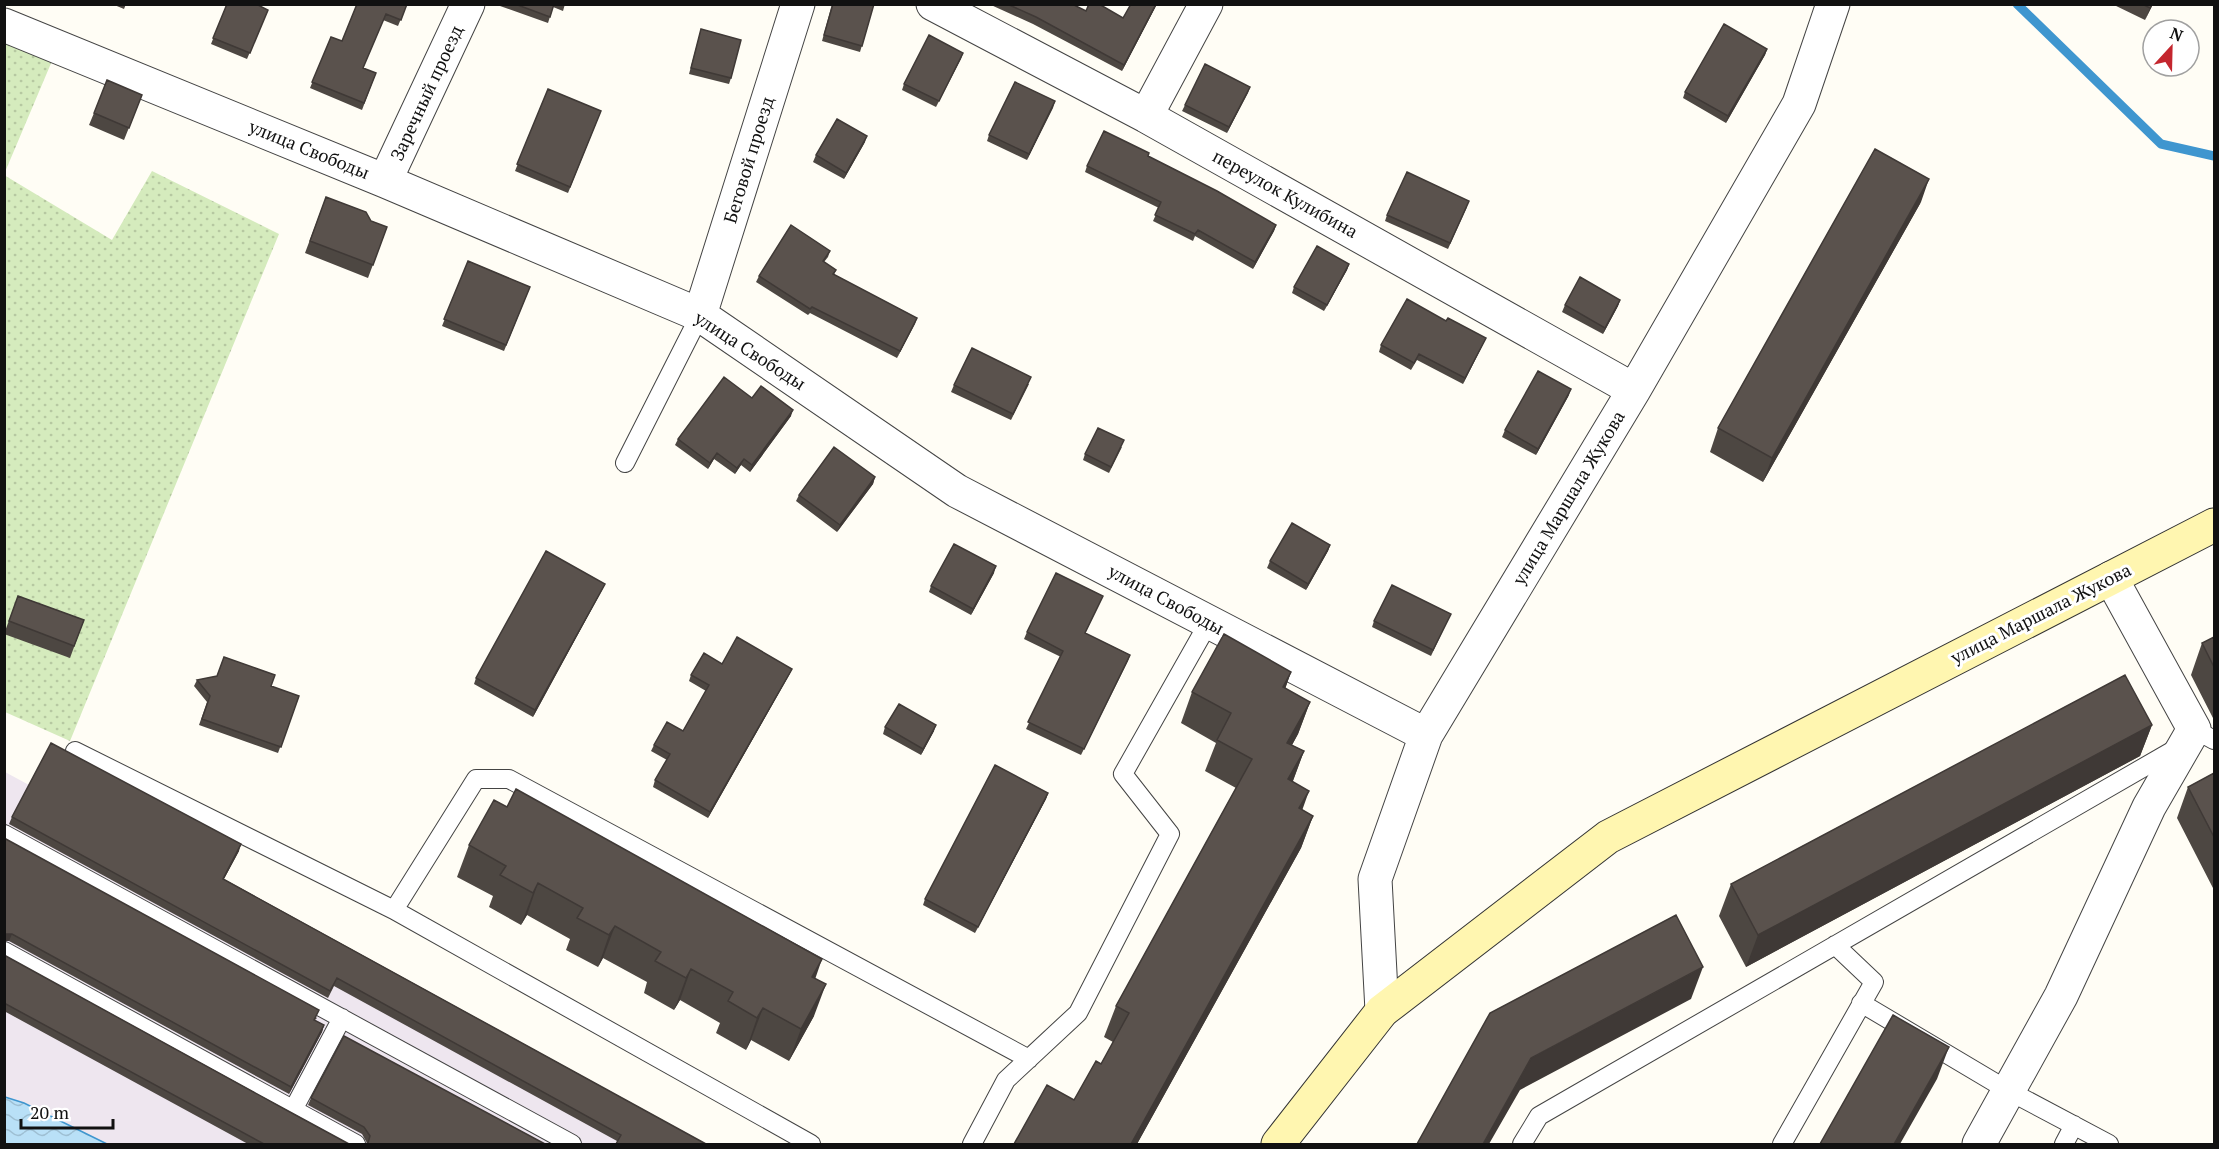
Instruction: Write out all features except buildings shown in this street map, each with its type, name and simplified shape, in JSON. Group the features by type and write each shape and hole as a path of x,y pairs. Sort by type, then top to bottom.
{"street":[{"name":"Заречный проезд","path":"386,181 468,4"},
{"name":"Беговой проезд","path":"700,315 798,4"},
{"name":"переулок Кулибина","path":"933,4 1146,116 1634,390"},
{"path":"1146,116 1206,4"},
{"name":"улица Маршала Жукова","path":"1382,1011 1375,879 1426,735 1634,390 1799,104 1833,4"},
{"name":"улица Свободы","path":"4,25 386,181 700,315 957,491 1426,735"},
{"name":"улица Маршала Жукова","path":"1278,1144 1382,1011 1608,837 2214,525"},
{"path":"1979,1144 2061,996 2149,807 2198,737 2111,578"}],"lane":[{"path":"625,463 700,315"},
{"path":"972,1144 1006,1080 1077,1013 1170,834 1123,774 1209,622"},
{"path":"1522,1144 1539,1116 2198,737"},
{"path":"75,751 394,910 811,1144"},
{"path":"394,910 476,779 509,779 1029,1059"},
{"path":"4,834 572,1144"},
{"path":"1782,1144 1874,982 1835,945"},
{"path":"4,951 356,1144"},
{"path":"1861,1003 2009,1091 2109,1144"},
{"path":"293,1110 342,1018"},
{"path":"2064,1144 2074,1125"}],"shaded area":[{"path":"5,772 694,1144 5,1144"}],"green space":[{"path":"5,41 52,61 5,172"},
{"path":"152,171 279,234 70,741 5,712 4,175 112,240"}],"water":[{"path":"5,1097 24,1103 107,1144 5,1144"}],"waterway":[{"path":"2017,4 2161,144 2214,156"}]}
